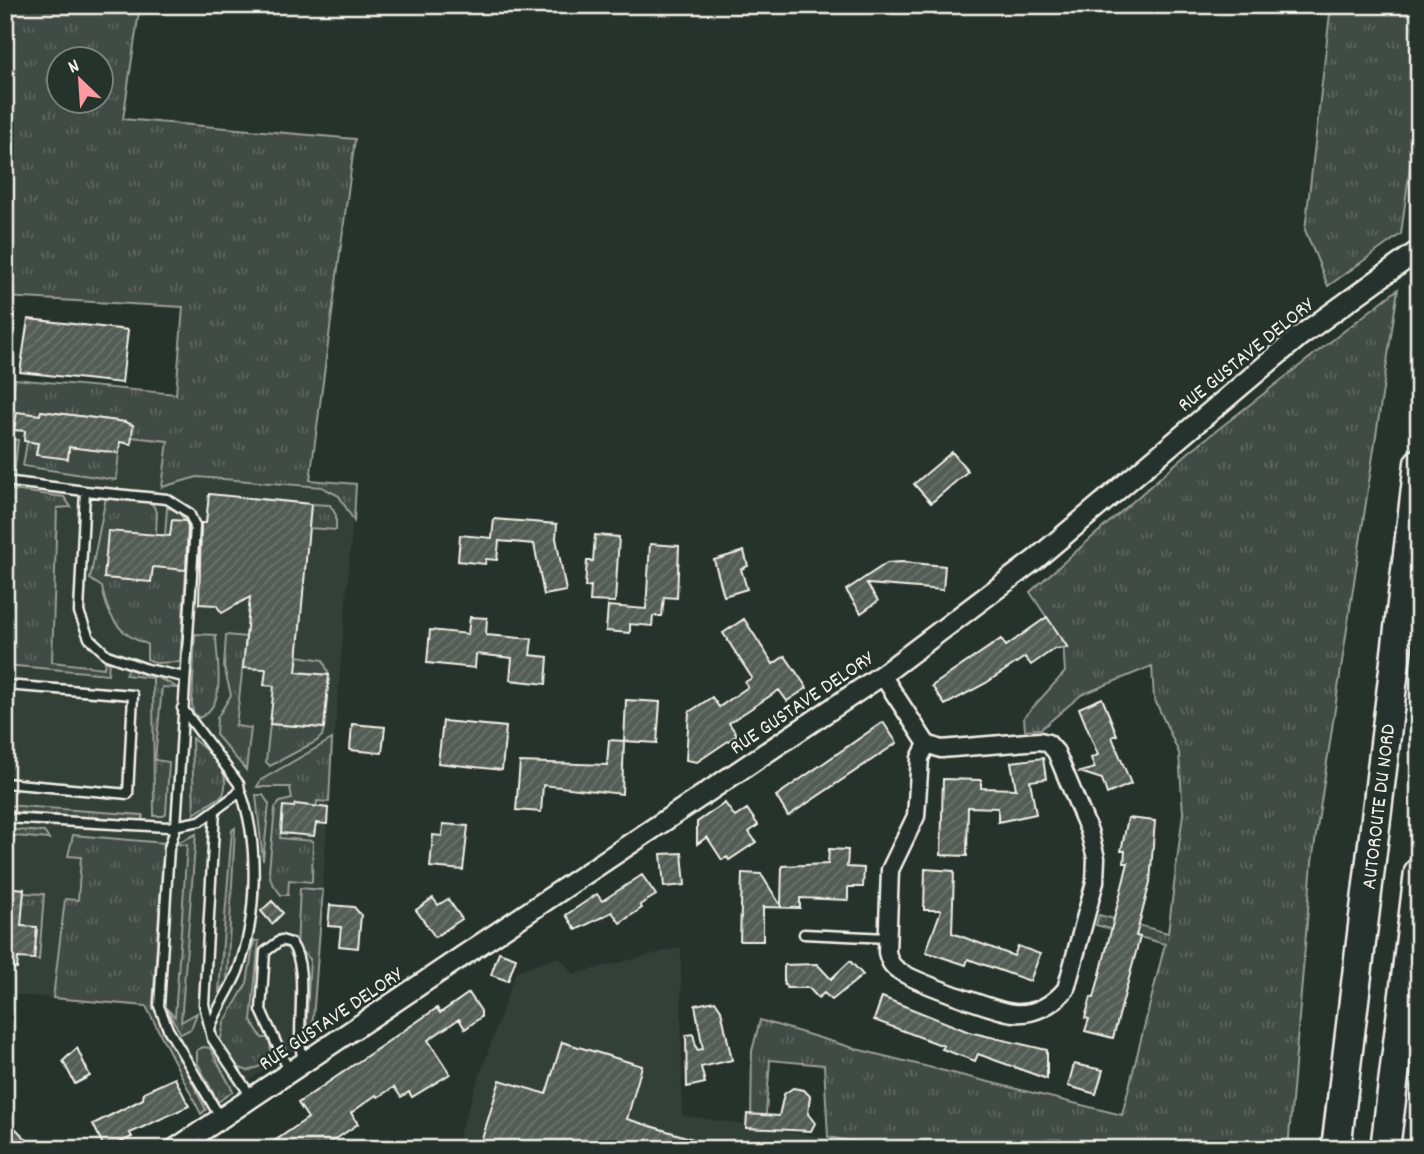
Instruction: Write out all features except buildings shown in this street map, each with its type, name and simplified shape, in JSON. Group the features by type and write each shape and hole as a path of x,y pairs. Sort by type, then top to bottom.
{"highway":[{"name":"AUTOROUTE DU NORD","path":"1336,1149 1419,463"},
{"path":"1385,1149 1419,872"}],"street":[{"name":"RUE GUSTAVE DELORY","path":"178,1148 882,675 1036,559 1261,368 1353,296 1419,250"},
{"path":"882,675 926,744 942,749 1040,741 1048,743 1056,752 1089,831 1096,858 1095,882 1066,989 1053,1002 1033,1012 1004,1011 904,975 891,962 887,938 890,870 916,816 920,758 926,744"}],"lane":[{"path":"5,481 167,499 178,503 195,526 176,826 169,848 159,1006 168,1028 221,1119"},
{"path":"85,491 79,612 89,638 107,655 147,669 184,677"},
{"path":"5,685 134,695 128,794 5,783"},
{"path":"182,708 234,775 251,825 254,856 247,946 210,1029"},
{"path":"5,818 176,826 200,821 240,790"},
{"path":"215,810 204,1004 210,1029 230,1069 253,1098"},
{"path":"804,934 887,938"},
{"path":"281,940 291,943 299,953 297,1068 261,1010 265,952 281,940"}],"shaded area":[{"path":"5,378 176,394 168,470 356,484 312,1037 201,1114 146,1006 5,994"},
{"path":"681,947 682,1115 897,1149 454,1149 516,971 559,957 574,974"}],"green space":[{"path":"7,5 140,5 123,119 355,139 310,480 356,484 354,521 339,496 322,487 197,477 162,487 168,441 131,437 125,422 41,411 40,415 17,412 14,430 9,429 15,379 176,394 183,307 5,297"},
{"path":"1331,5 1419,5 1419,100 1401,234 1328,286 1305,230"},
{"path":"1398,289 1312,862 1288,1149 897,1149 828,1137 824,1065 770,1060 765,1126 751,1123 752,1051 760,1020 860,1050 1122,1115 1165,944 1096,925 1099,915 1168,933 1183,813 1179,753 1154,698 1152,666 1081,695 1041,729 1025,730 1024,717 1065,672 1063,642 1030,592 1189,452"},
{"path":"5,439 18,440 15,467 5,466"},
{"path":"27,442 38,443 36,454 67,458 69,447 119,453 116,480 23,466"},
{"path":"5,489 64,497 71,507 57,508 52,662 104,668 105,662 109,662 108,674 5,665"},
{"path":"106,497 151,502 157,512 156,535 165,535 167,508 176,509 189,526 180,662 156,663 147,659 147,644 121,629 111,615 102,587 90,579"},
{"path":"311,504 330,505 336,515 336,530 309,528"},
{"path":"195,634 216,635 219,669 218,693 214,703 208,712 199,718 193,712 192,704"},
{"path":"226,635 246,637 236,726 251,728 246,770 216,735 217,718 231,695 224,667"},
{"path":"298,656 323,660 329,675 296,672"},
{"path":"128,669 160,679 177,688 162,687 155,760 169,762 166,814 163,816 154,816 153,678 125,675"},
{"path":"270,724 324,728 317,741 270,766 266,762"},
{"path":"192,738 218,763 225,777 223,795 194,814"},
{"path":"332,739 329,802 317,801 316,809 283,807 280,838 313,841 312,882 289,880 288,895 281,895 271,881 269,871 275,808 280,802 292,799 290,787 257,787 261,780"},
{"path":"256,795 263,795 269,804 263,861"},
{"path":"5,805 143,815 142,823 5,811"},
{"path":"235,828 227,981 219,991 232,830"},
{"path":"5,829 44,832 49,839 5,835"},
{"path":"196,834 181,1022 197,1013 191,1029 181,1034 166,1008 175,1017 187,845 175,844"},
{"path":"73,835 164,843 153,1003 206,1110 201,1114 146,1006 53,998 65,899 78,900 81,857 68,856"},
{"path":"300,888 323,890 312,1032 306,1034 310,959 297,948"},
{"path":"24,893 44,894 39,960 34,959 37,928 19,926"},
{"path":"254,941 259,941 251,1020 262,1038 269,1038 273,1061 248,1071 235,1066 220,1043 224,1023 247,983"},
{"path":"210,1048 233,1091 218,1102 197,1062 197,1050"}]}
